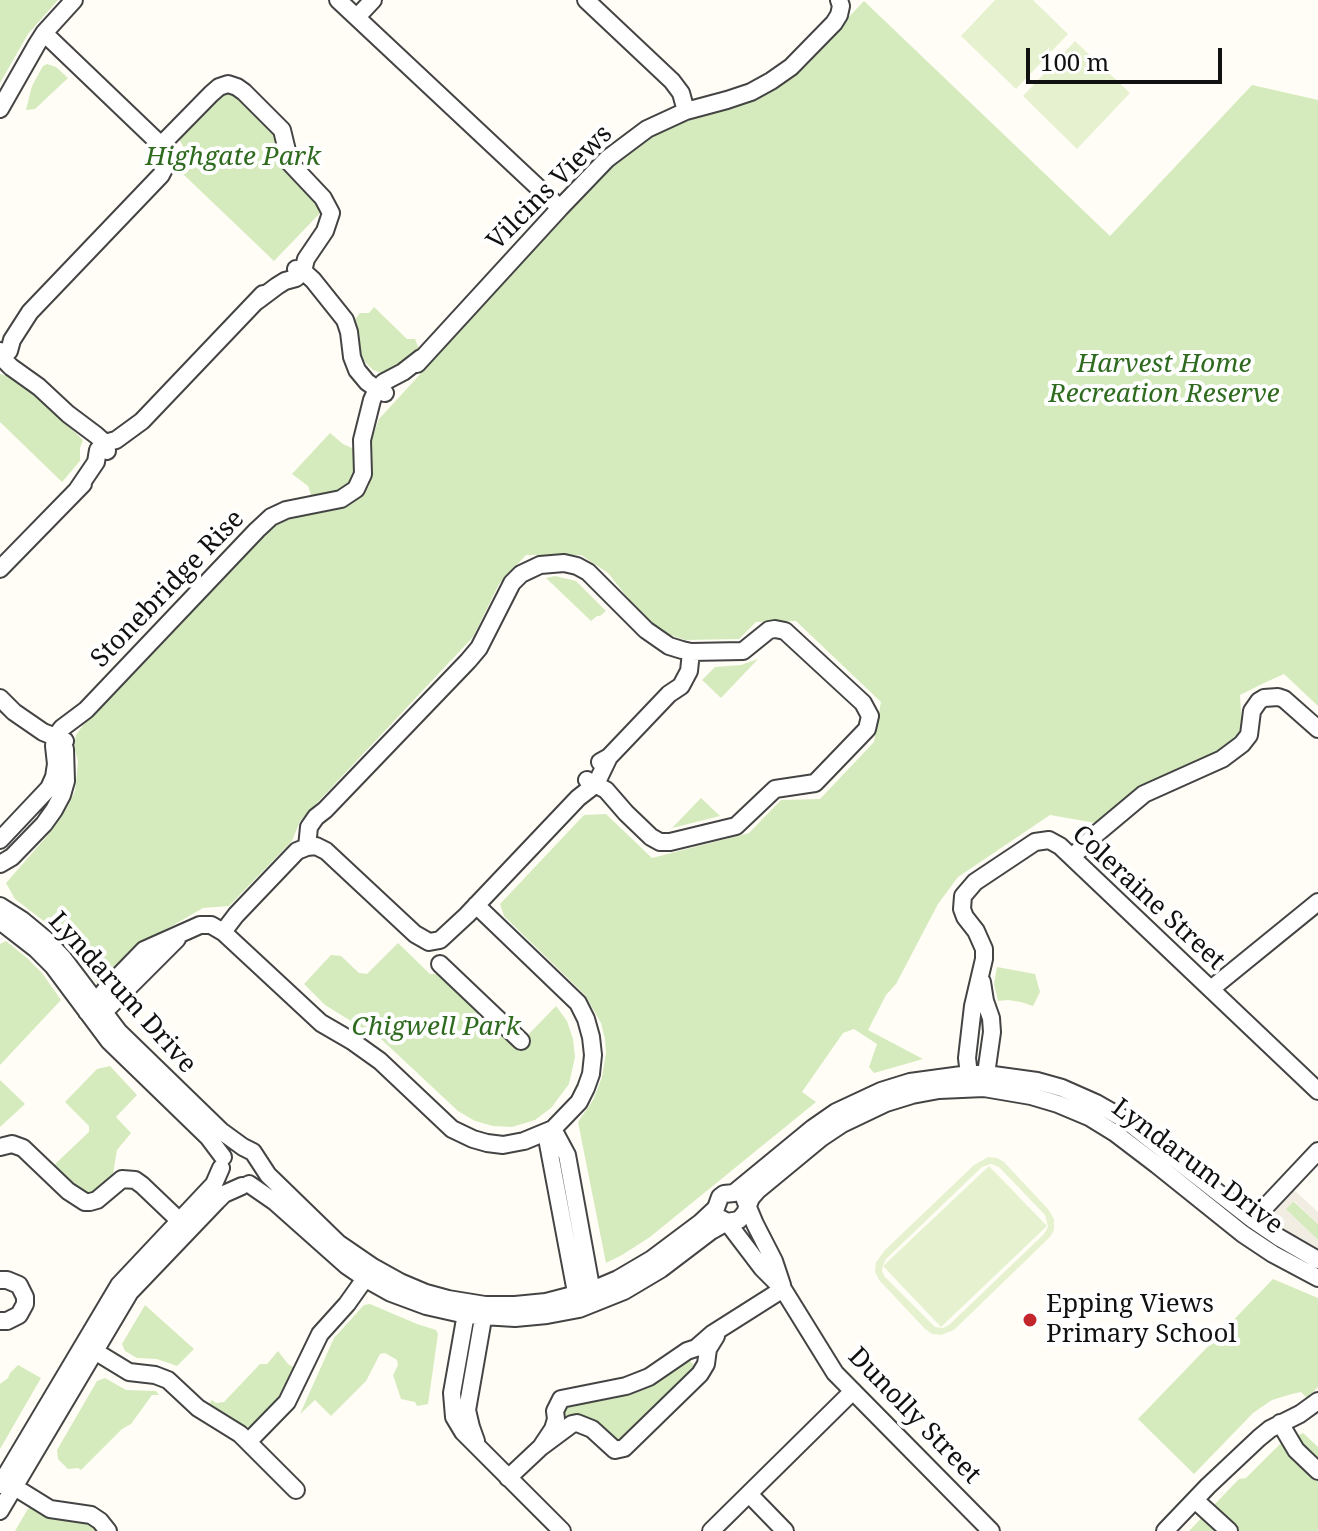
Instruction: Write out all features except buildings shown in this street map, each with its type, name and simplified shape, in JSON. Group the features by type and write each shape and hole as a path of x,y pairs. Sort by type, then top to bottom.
{"street":[{"path":"0,109 44,33 74,0"},
{"path":"338,0 560,208"},
{"path":"357,17 373,0"},
{"path":"586,0 672,81 681,93 686,111"},
{"name":"Vilcins Views","path":"382,388 407,377 421,358 595,170 620,148 647,129 686,111 751,92 771,81 791,67 834,23 841,6 839,0"},
{"path":"0,569 105,464 104,449 2,352 30,312 161,175 168,161 161,145 44,33"},
{"path":"161,145 219,87 228,84 244,92 282,130 290,163 328,205 331,213 325,231 297,256 298,273 345,320 357,370 367,382 382,388"},
{"path":"104,449 142,421 257,301 298,273"},
{"name":"Stonebridge Rise","path":"0,840 49,788 60,742 86,710 271,517 286,510 341,499 356,489 363,474 362,440 382,388"},
{"path":"223,932 297,851 312,846 326,851 423,940 435,942 446,937 563,814 572,792 591,785 606,790 626,813 660,842 731,828 741,823 775,789 815,783 869,725 870,716 863,703 785,631 769,630 743,651 686,651 669,646 646,630 599,581 577,566 553,562 530,569 512,583 479,648 325,810 312,846"},
{"path":"591,785 592,770 609,757 669,694 681,686 689,671 686,651"},
{"path":"0,698 39,740 60,742 67,766 62,795 54,810 12,857 0,864"},
{"path":"1072,857 1144,794 1222,759 1242,744 1249,735 1252,711 1264,698 1284,699 1318,729"},
{"name":"Coleraine Street","path":"977,1081 992,1032 991,1018 981,977 984,949 965,917 962,900 965,891 975,882 1042,840 1053,841 1072,857 1318,1091"},
{"path":"1211,989 1318,902"},
{"path":"95,1012 184,933 200,925 218,928 321,1023 380,1061 444,1122 461,1134 503,1145 524,1141 549,1131 579,1102 591,1074 591,1037 578,1003 476,905"},
{"name":"Lyndarum Drive","path":"0,906 22,920 95,1012 117,1050 208,1137 222,1163"},
{"name":"Lyndarum Drive","path":"5,929 41,944"},
{"path":"440,964 521,1041"},
{"name":"Lyndarum Drive","path":"95,1012 221,1131 243,1147"},
{"name":"Lyndarum Drive","path":"585,1299 624,1291 661,1269 699,1239 727,1222 739,1220 758,1190 842,1124 912,1095 977,1081 1058,1104 1089,1117 1115,1133 1243,1234 1318,1278"},
{"name":"Lyndarum Drive","path":"246,1185 275,1202 332,1254 369,1273 407,1300 445,1312 467,1309 515,1318 547,1315 585,1299 652,1259 707,1218 720,1197 734,1193 836,1112 881,1091 910,1082 1037,1081 1062,1088 1124,1119 1253,1220 1318,1260"},
{"path":"549,1131 567,1155 585,1299"},
{"path":"0,1147 12,1144 23,1148 74,1196 85,1202 97,1200 118,1181 135,1180 184,1225"},
{"path":"0,1511 6,1484 88,1348 119,1285 184,1225 224,1194 246,1185 258,1175 259,1161 253,1152 243,1147 231,1149 214,1184 184,1225"},
{"path":"1253,1220 1318,1151"},
{"name":"Lyndarum Drive","path":"259,1161 268,1175 369,1273"},
{"path":"222,1163 223,1174 231,1183 246,1185"},
{"path":"734,1193 743,1198 747,1208"},
{"path":"716,1208 720,1218 727,1222"},
{"name":"Dunolly Street","path":"747,1208 774,1261 783,1289 830,1366 991,1531"},
{"name":"Dunolly Street","path":"727,1222 762,1268 783,1289"},
{"path":"248,1442 287,1402 320,1334 369,1273"},
{"path":"0,1280 19,1285 25,1297 19,1315 0,1321"},
{"path":"541,1447 555,1423 557,1404 565,1397 637,1383 696,1348 712,1334 783,1289"},
{"path":"467,1309 452,1393 454,1417 463,1432 558,1530"},
{"path":"480,1450 467,1410 484,1311"},
{"path":"557,1404 562,1416 592,1429 610,1447 620,1450 700,1374 706,1364 710,1345 722,1329"},
{"path":"88,1348 129,1372 168,1380 198,1408 236,1431 296,1490"},
{"path":"681,1355 697,1360 700,1374"},
{"path":"711,1531 853,1391"},
{"path":"1165,1531 1259,1438 1318,1401"},
{"path":"508,1478 541,1447 574,1423"},
{"path":"1280,1423 1296,1450 1318,1471"},
{"path":"6,1484 50,1509 91,1515 108,1531"},
{"path":"749,1494 785,1531"},
{"path":"1195,1500 1229,1531"}],"green space":[{"path":"0,0 58,0 28,34 0,83"},
{"path":"995,0 1033,0 1068,34 1016,89 961,36"},
{"name":"Harvest Home Recreation Reserve","path":"864,1 1110,236 1252,85 1318,100 1318,706 1284,674 1264,683 1240,695 1242,728 1216,752 1146,783 1096,823 1050,815 958,877 938,904 868,1030 923,1059 874,1073 869,1067 877,1044 854,1029 843,1033 802,1092 816,1102 650,1237 606,1263 578,1122 593,1100 602,1077 606,1053 601,1023 585,995 504,916 500,904 584,815 606,814 652,858 749,833 781,800 820,799 874,742 881,702 796,621 756,622 739,639 685,640 662,632 631,602 608,573 581,555 526,555 499,584 473,637 300,821 292,841 229,906 203,908 132,949 100,988 72,948 54,929 15,899 6,883 48,835 68,806 75,791 78,761 74,746 76,735 83,725 273,527 294,517 344,507 363,495 369,486 372,438 379,419 602,176 627,153 654,136 681,123 750,101 783,84"},
{"path":"1075,41 1130,93 1077,149 1023,96"},
{"path":"47,64 56,67 68,78 35,109 26,110 32,86"},
{"name":"Highgate Park","path":"225,94 239,97 270,127 276,135 284,170 322,211 274,261 183,174 188,155 179,139 215,100"},
{"path":"374,307 407,339 415,339 419,349 406,364 386,375 373,370 365,362 361,355 358,328 353,322 360,313 369,313"},
{"path":"0,374 20,379 83,440 80,461 62,482 0,422"},
{"path":"330,433 354,449 354,480 341,493 312,498 308,486 292,474"},
{"path":"555,576 576,581 606,611 591,621 546,578"},
{"path":"758,659 721,698 702,680 715,667 741,665"},
{"path":"701,798 720,816 672,828"},
{"path":"6,941 42,973 61,1000 0,1065 0,944"},
{"name":"Chigwell Park","path":"398,943 430,974 439,974 523,1040 556,1006 567,1021 575,1057 569,1084 551,1108 535,1120 512,1127 475,1121 458,1111 382,1040 325,1005 304,984 331,955 341,956 359,973 367,974"},
{"path":"997,967 1035,974 1040,992 1033,1006 1008,1000 998,1001 994,984"},
{"path":"110,1066 137,1095 116,1117 131,1133 117,1150 113,1174 93,1193 86,1195 53,1166 89,1132 89,1126 65,1102 97,1069"},
{"path":"0,1080 25,1104 0,1127"},
{"path":"988,1157 1004,1162 1048,1209 1054,1219 1054,1230 954,1330 941,1335 932,1334 879,1280 875,1272 876,1262 974,1165","holes":["991,1164 999,1167 1045,1215 1048,1227 949,1325 935,1327 885,1277 883,1265 982,1167"]},
{"path":"989,1166 1047,1226 941,1327 883,1266"},
{"path":"1293,1201 1318,1224 1318,1240 1285,1209"},
{"path":"1273,1279 1318,1298 1318,1387 1307,1398 1301,1392 1292,1394 1272,1400 1253,1413 1194,1474 1138,1419"},
{"path":"370,1304 436,1330 438,1334 428,1404 417,1406 415,1402 401,1399 393,1375 397,1360 385,1353 380,1354 366,1381 331,1416 315,1400 300,1414 334,1338 364,1305"},
{"path":"145,1305 194,1349 177,1366 157,1359 137,1358 125,1351 122,1344"},
{"path":"278,1351 296,1369 286,1392 253,1427 243,1426 207,1406 212,1400 224,1402 260,1364 267,1364"},
{"path":"688,1359 695,1369 621,1443 613,1443 591,1420 569,1418 563,1413 563,1407"},
{"path":"18,1365 41,1378 0,1449 0,1384"},
{"path":"105,1378 126,1390 156,1391 159,1395 152,1395 131,1424 122,1429 81,1470 68,1469 58,1459 57,1450 97,1381"},
{"path":"1303,1433 1318,1447 1318,1531 1189,1531 1239,1479 1246,1478 1281,1443"},
{"path":"29,1507 49,1517 88,1523 97,1531 15,1531"}],"shaded area":[{"path":"1293,1189 1318,1212 1318,1224 1294,1201 1286,1209 1318,1240 1318,1251 1282,1229 1274,1219 1275,1209"}],"place":[{"name":"Epping Views Primary School","path":"1030,1320"}]}
